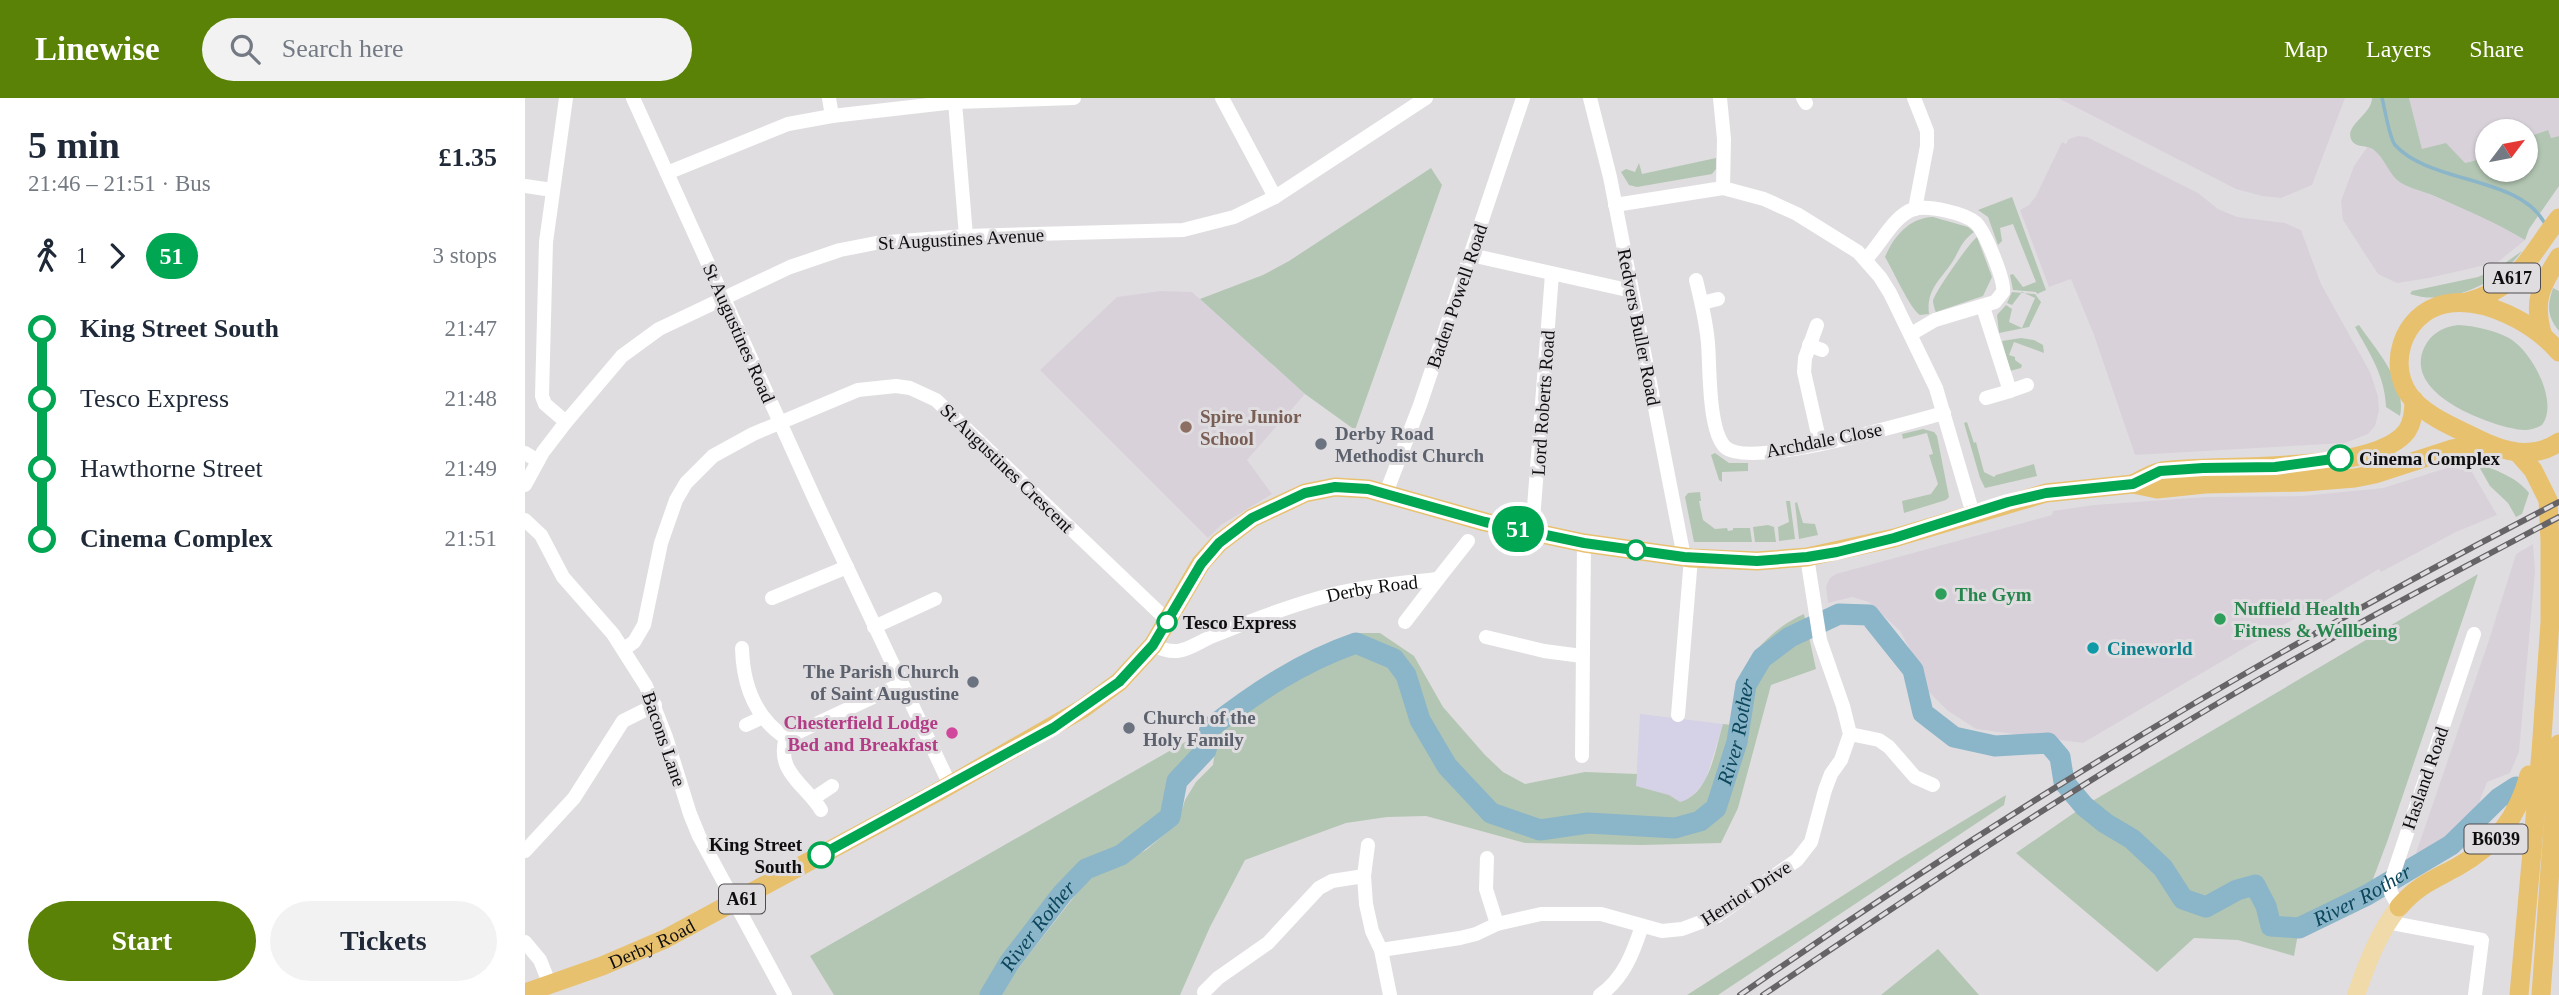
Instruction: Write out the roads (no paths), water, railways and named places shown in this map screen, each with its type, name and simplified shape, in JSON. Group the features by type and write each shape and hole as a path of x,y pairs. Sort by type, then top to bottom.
{"highway":[{"name":"A617","path":"2464,303 2482,298 2501,287 2532,258 2553,227"},
{"name":"A617","path":"2543,336 2537,303 2557,260"},
{"path":"2559,351 2543,336 2496,311 2481,305 2448,303 2430,310 2408,329 2399,356 2400,375 2414,400 2435,418 2488,444 2518,453 2542,450 2559,442"},
{"name":"A61","path":"2133,484 2160,471 2275,467 2372,453 2396,441 2407,431 2414,413 2414,400"},
{"name":"A61","path":"1153,645 1201,564 1219,543 1252,518 1305,493 1325,488 1350,487 1387,493 1478,520 1584,543 1688,557 1757,561 1807,557 1894,538 2046,493 2133,484 2157,489 2205,484 2334,481 2375,474 2452,449 2488,444"},
{"path":"2518,453 2533,470 2548,500 2550,541 2550,622 2519,995"},
{"name":"Derby Road","path":"537,991 665,939 950,785 1083,709 1119,682 1153,645"},
{"path":"2541,995 2559,744"},
{"name":"B6039","path":"2392,907 2421,885 2479,853 2501,834 2523,798 2529,774 2541,752"},
{"path":"2555,802 2559,885"}],"main road":[{"name":"Hasland Road","path":"2356,995 2392,907"}],"street":[{"path":"566,98 544,264 542,396 545,404 566,422"},
{"name":"St Augustines Road","path":"633,98 846,568 950,785"},
{"path":"829,98 832,116"},
{"path":"667,173 788,124 832,116 955,102 1075,98"},
{"path":"1222,98 1275,197"},
{"name":"St Augustines Avenue","path":"525,485 538,461 566,422 607,371 645,337 723,297 790,267 840,250 876,243 966,236 1182,230 1234,217 1275,197 1426,98"},
{"name":"Baden Powell Road","path":"1387,493 1523,98"},
{"name":"Redvers Buller Road","path":"1590,98 1615,205 1688,557 1678,715"},
{"path":"1720,98 1724,138 1723,188"},
{"path":"1914,98 1927,131 1927,146 1915,209"},
{"path":"955,102 966,236"},
{"path":"525,186 552,190"},
{"path":"1615,205 1723,188 1764,199 1797,214 1867,259 1880,277 1911,334 1936,388 1973,514"},
{"path":"1867,259 1895,223 1904,214 1915,209 1928,207 1943,210 1968,218 1979,226 2004,286 1999,298 1983,307 1935,320 1911,334"},
{"path":"1471,255 1632,291"},
{"name":"Lord Roberts Road","path":"1532,533 1552,274"},
{"name":"Archdale Close","path":"1696,279 1708,343 1711,398 1717,427 1725,447 1736,453 1767,453 1820,443 1944,413"},
{"path":"1702,303 1718,299"},
{"path":"1983,307 2010,391"},
{"path":"1817,325 1816,348 1804,372 1820,443"},
{"path":"1986,398 2027,385"},
{"name":"St Augustines Crescent","path":"624,649 634,642 643,625 661,543 676,500 687,483 719,452 780,422 858,390 896,386 924,393 946,409 1168,621"},
{"path":"525,453 538,461"},
{"name":"Bacons Lane","path":"525,520 541,535 555,564 573,590 624,649 655,705 695,825 785,995"},
{"name":"Derby Road","path":"1153,645 1166,652 1181,652 1213,635 1332,594 1438,579 1468,541"},
{"path":"1582,756 1584,543"},
{"path":"1807,557 1820,640 1846,714 1850,734 1879,740 1889,747 1912,781 1933,785"},
{"path":"772,598 846,568"},
{"path":"1405,622 1438,579"},
{"path":"874,627 935,599"},
{"name":"Hasland Road","path":"2392,907 2390,884 2397,860 2474,634"},
{"path":"1486,637 1553,653 1582,656"},
{"path":"742,648 746,680 761,718 786,738"},
{"path":"832,786 818,804 802,789 787,767 783,746 786,738 901,684"},
{"path":"525,851 574,798 623,721 655,705"},
{"path":"746,725 761,718"},
{"name":"Herriot Drive","path":"1381,950 1468,936 1497,925 1541,914 1563,912 1601,914 1663,930 1700,924 1717,916 1797,860 1811,842 1825,790 1831,774 1842,760 1850,734"},
{"path":"1368,845 1364,876 1368,918 1381,950 1390,995"},
{"path":"1487,858 1492,875 1488,901 1497,925"},
{"path":"1204,992 1214,974 1268,943 1319,888 1332,881 1364,876"},
{"path":"2392,907 2399,926 2482,940 2475,995"},
{"path":"1600,995 1623,973 1642,926"},
{"path":"525,942 540,960 537,991"}],"waterway":[{"path":"2382,98 2393,141 2411,158 2516,197 2533,208 2545,224"},
{"name":"River Rother","path":"990,995 1009,963 1062,894 1086,869 1121,855 1170,817 1177,781 1206,750 1210,728 1279,680 1316,659 1356,643 1394,659 1406,675 1420,720 1447,766 1491,813 1540,830 1588,823 1675,828 1700,821 1716,808 1737,742 1746,685 1762,658 1790,637 1839,614 1869,615 1913,670 1923,713 1954,737 1995,746 2048,743 2060,757 2064,782 2084,806 2105,823 2132,839 2163,868 2183,899 2206,907 2237,890 2255,885 2266,906 2271,926 2299,928 2367,895 2451,845 2499,798 2516,787"}],"railway":[{"path":"1740,995 1939,862 2141,735 2348,615 2559,502"},
{"path":"1763,995 1976,854 2193,718 2329,640 2559,517"}],"place":[{"name":"Spire Junior School","path":"1186,427"},
{"name":"Derby Road Methodist Church","path":"1321,444"},
{"name":"Cinema Complex","path":"2340,458"},
{"name":"The Gym","path":"1941,594"},
{"name":"Nuffield Health Fitness & Wellbeing","path":"2220,619"},
{"name":"Tesco Express","path":"1167,622"},
{"name":"Cineworld","path":"2093,648"},
{"name":"The Parish Church of Saint Augustine","path":"973,682"},
{"name":"Church of the Holy Family","path":"1129,728"},
{"name":"Chesterfield Lodge Bed and Breakfast","path":"952,733"},
{"name":"King Street South","path":"821,855"}]}
